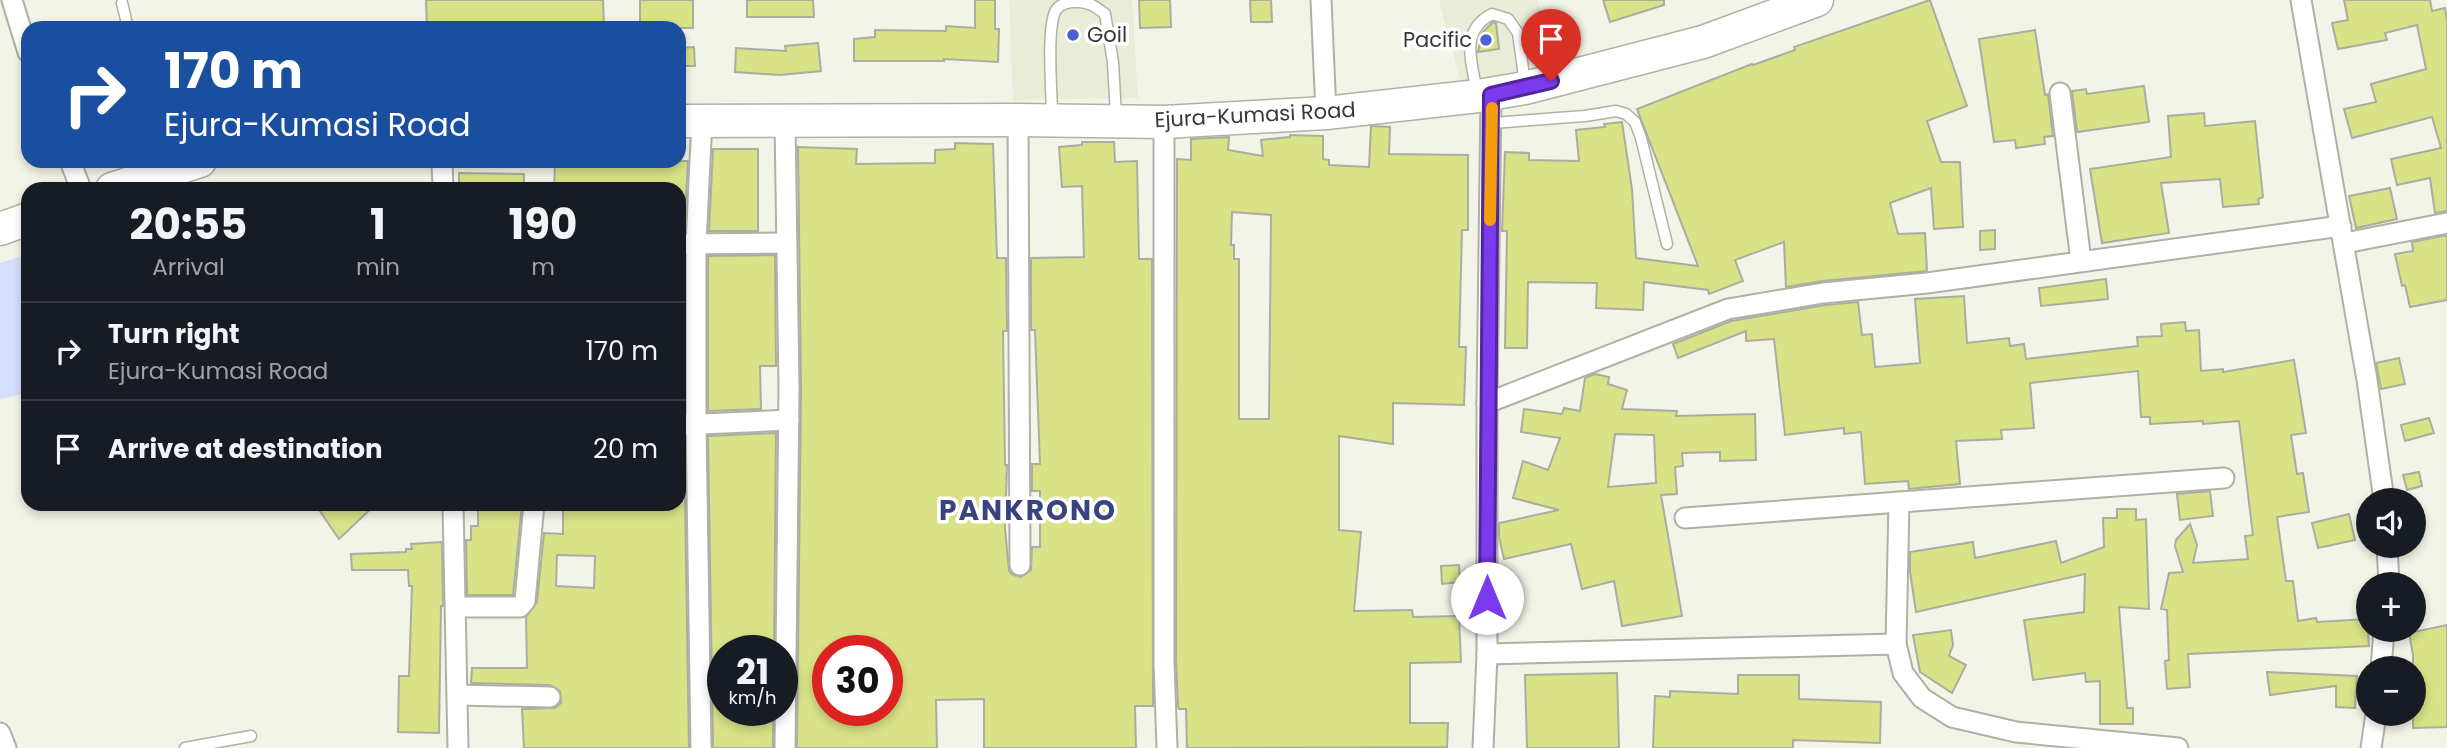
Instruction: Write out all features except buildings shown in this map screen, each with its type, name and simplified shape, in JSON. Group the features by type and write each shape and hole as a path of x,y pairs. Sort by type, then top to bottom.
{"main road":[{"name":"Ejura-Kumasi Road","path":"691,121 1164,122 1487,105 1525,88 1703,42 1817,0"},
{"path":"127,182 158,168"},
{"path":"0,229 21,222"}],"street":[{"path":"12,0 21,29"},
{"path":"1321,0 1326,113"},
{"path":"2301,0 2343,234 2382,488"},
{"path":"2060,93 2081,261"},
{"path":"1483,748 1487,654 1487,105"},
{"path":"1018,120 1020,565"},
{"path":"691,121 687,425 701,748"},
{"path":"785,121 789,420 785,748"},
{"path":"1164,122 1164,662 1167,748"},
{"path":"1487,403 1728,309 1823,293 2081,261 2447,223"},
{"path":"688,244 785,243"},
{"path":"687,425 789,420"},
{"path":"1685,518 2224,478"},
{"path":"1899,502 1896,644 1903,673 1922,698 1952,718 2016,732 2178,748"},
{"path":"453,511 458,748"},
{"path":"456,607 520,607 526,601 533,511"},
{"path":"1487,654 1896,644"},
{"path":"458,695 550,697"},
{"path":"2371,748 2374,726"},
{"path":"0,733 6,748"}],"lane":[{"path":"1052,120 1053,20 1062,4 1082,1 1094,5 1105,14 1113,62 1116,122"},
{"path":"122,3 126,21"},
{"path":"1525,88 1518,33 1508,19 1492,14 1481,19 1472,35 1469,51 1487,105 1585,116 1616,111 1626,114 1635,122 1667,244"},
{"path":"185,748 251,736"}],"shaded area":[{"path":"1009,0 1132,0 1138,98 1013,100"},
{"path":"1537,0 1562,63 1461,83 1439,1"},
{"path":"21,256 21,394 0,399 0,263"}],"slow traffic":[{"path":"1490,220 1492,108"}],"place":[{"name":"Goil","path":"1073,35"},
{"name":"Pacific","path":"1486,40"}],"district":[{"name":"PANKRONO","path":"1028,510"}],"route":[{"path":"1487,598 1491,95 1551,81"}]}
